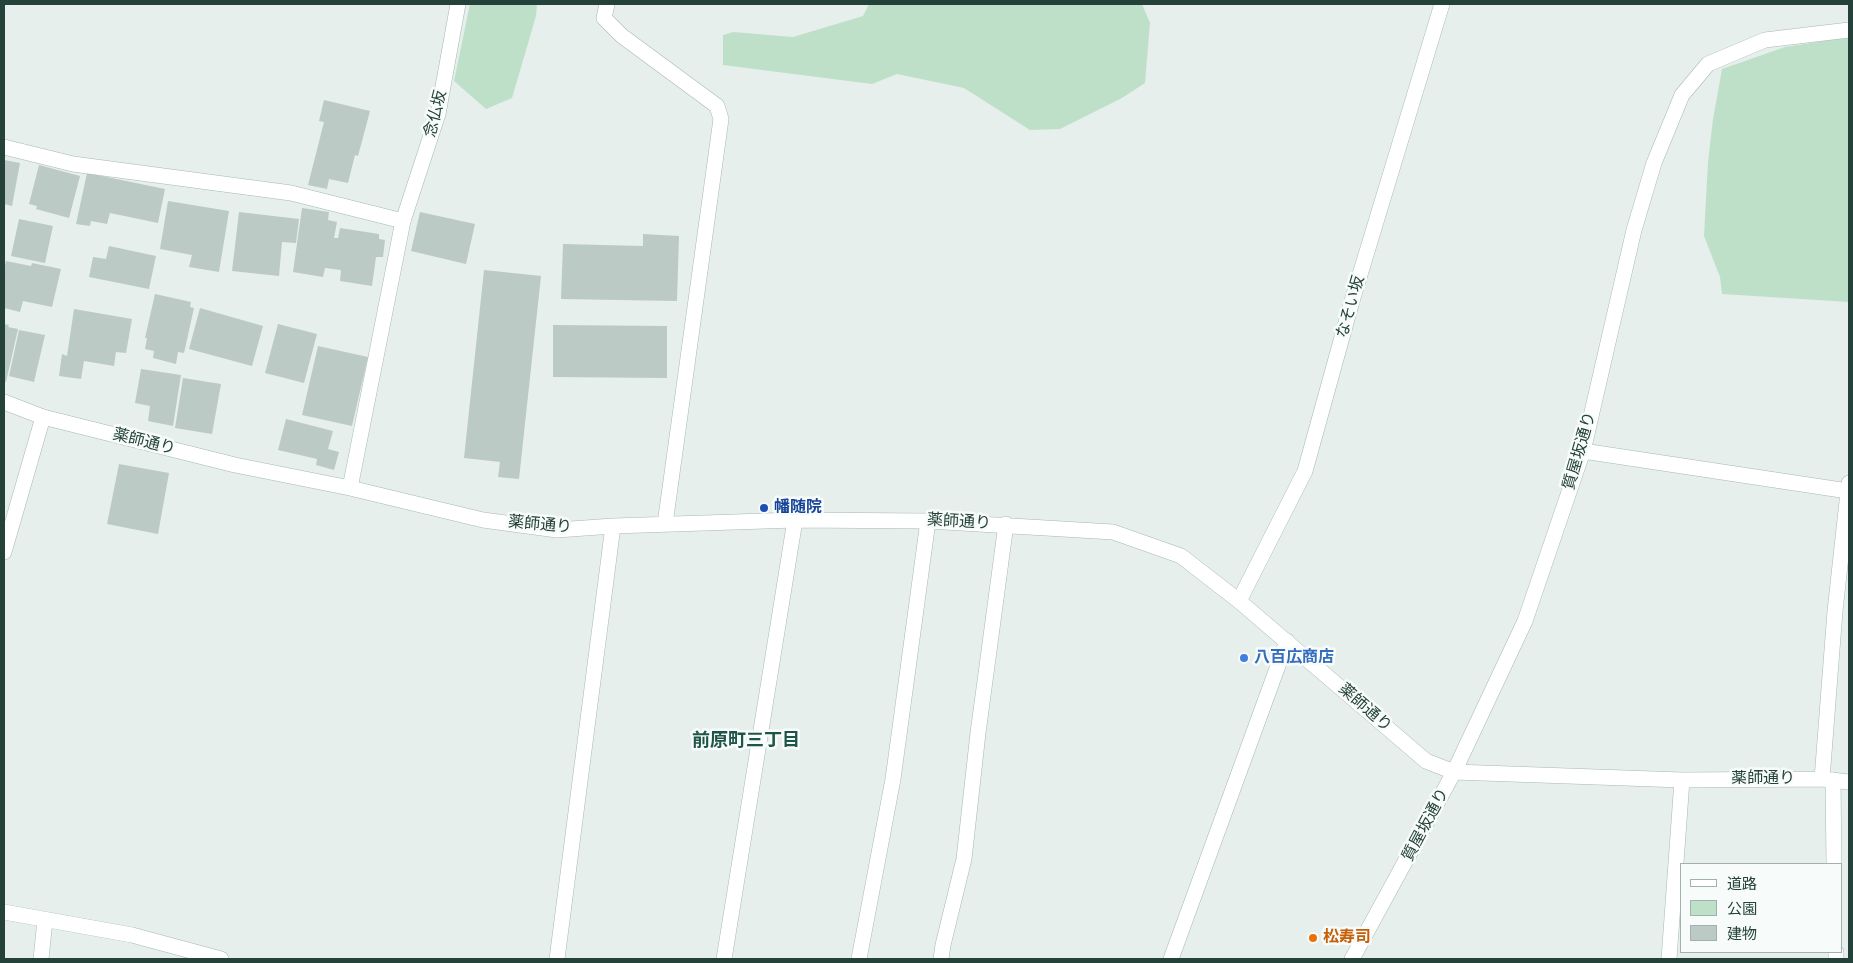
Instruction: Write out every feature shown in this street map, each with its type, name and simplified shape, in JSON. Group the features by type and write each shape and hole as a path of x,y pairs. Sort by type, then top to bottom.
{"street":[{"name":"念仏坂","path":"350,488 403,221 438,114 458,4"},
{"path":"607,4 604,18 622,36 717,106 721,119 665,524"},
{"name":"なそい坂","path":"1239,600 1305,471 1352,301 1442,4"},
{"name":"質屋坂通り","path":"1352,959 1454,772 1525,621 1583,451 1634,230 1654,163 1682,95 1708,64 1765,40 1849,30"},
{"path":"4,146 73,164 291,193 403,221"},
{"name":"薬師通り","path":"4,402 43,418 236,465 350,488 483,520 557,530 613,526 795,520 928,521 1006,524 1113,532 1180,556 1239,600 1426,761 1454,772 1682,780 1827,779 1849,782"},
{"path":"4,552 43,418"},
{"path":"1583,451 1849,487 1835,611 1827,779 1834,863"},
{"path":"724,959 795,520"},
{"path":"859,959 893,779 928,521"},
{"path":"941,959 964,859 978,733 1006,524"},
{"path":"557,959 613,526"},
{"path":"1171,959 1287,641"},
{"path":"1669,959 1682,780"},
{"path":"4,912 132,934 221,959"},
{"path":"41,959 45,920"}],"green space":[{"path":"470,4 537,4 536,16 512,98 486,109 454,81"},
{"path":"869,4 1142,4 1150,23 1145,83 1122,98 1060,129 1030,130 964,88 897,74 872,84 723,65 723,35 733,32 793,37 863,16"},
{"path":"1849,37 1849,302 1722,294 1720,277 1704,236 1708,162 1722,69 1785,47"}],"building":[{"path":"324,100 370,111 358,156 355,155 348,183 329,179 327,189 308,185 324,122 319,121"},
{"path":"4,160 20,163 12,206 4,204"},
{"path":"39,165 80,176 69,218 36,209 37,206 29,204"},
{"path":"87,173 165,189 158,223 110,213 107,224 91,221 90,226 76,224"},
{"path":"168,201 229,211 219,272 189,267 192,255 160,249"},
{"path":"302,208 329,212 328,220 337,222 334,238 338,238 340,228 379,234 379,239 385,240 383,257 376,257 372,286 340,281 341,270 325,268 323,277 293,272"},
{"path":"239,212 299,219 296,243 282,242 279,276 232,271"},
{"path":"420,212 475,224 466,264 411,251"},
{"path":"19,219 53,226 45,263 11,256"},
{"path":"643,234 679,236 677,301 561,299 563,244 643,246"},
{"path":"109,246 156,256 149,289 89,277 93,257 106,259"},
{"path":"6,261 31,266 32,263 61,269 52,307 23,301 20,312 4,308 4,270"},
{"path":"484,270 541,276 519,479 498,477 500,462 464,458"},
{"path":"155,294 191,302 190,307 194,308 184,353 178,352 176,364 153,358 154,351 145,349 147,338 145,338"},
{"path":"200,308 263,326 252,366 189,349"},
{"path":"74,309 132,319 126,353 116,352 114,366 84,361 81,379 59,376 62,354 67,356"},
{"path":"4,324 18,329 6,382 4,381"},
{"path":"278,324 317,334 304,383 265,373"},
{"path":"553,325 667,326 667,378 553,377"},
{"path":"19,330 45,335 34,382 9,376"},
{"path":"318,346 368,357 352,426 302,415"},
{"path":"141,369 181,375 173,426 148,421 150,406 135,403"},
{"path":"183,378 221,384 212,434 175,428"},
{"path":"286,419 333,431 328,449 339,452 334,470 316,465 317,459 278,450"},
{"path":"119,464 169,473 158,534 107,524"}],"place":[{"name":"幡随院","path":"764,508"},
{"name":"八百広商店","path":"1244,658"},
{"name":"松寿司","path":"1313,938"}],"district":[{"name":"前原町三丁目","path":"746,741"}]}
